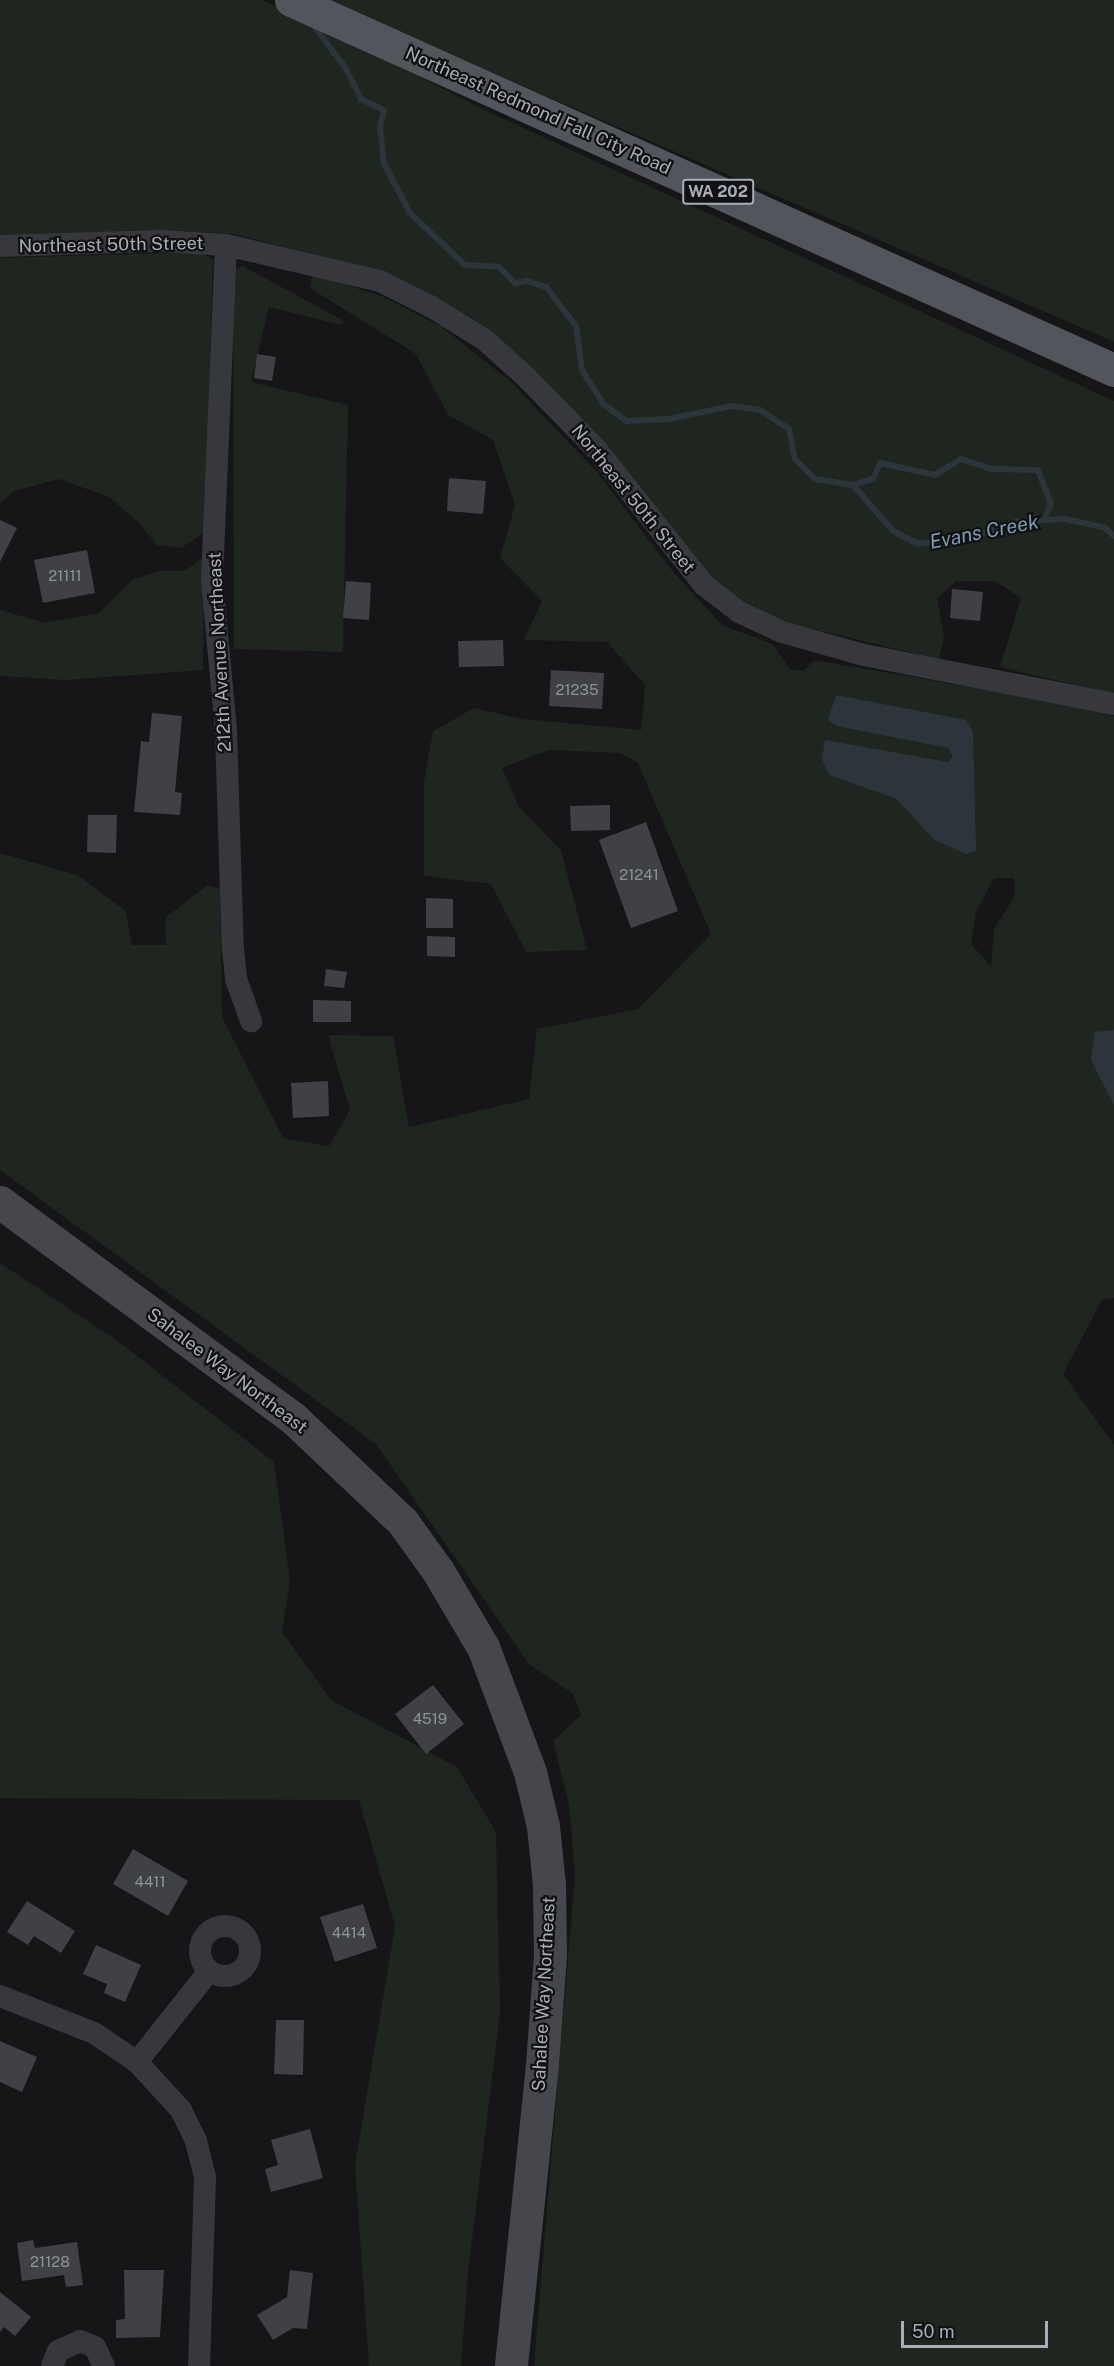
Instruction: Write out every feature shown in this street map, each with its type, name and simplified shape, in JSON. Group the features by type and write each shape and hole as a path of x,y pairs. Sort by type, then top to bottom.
{"main road":[{"name":"Northeast Redmond Fall City Road","path":"303,6 1114,370"},
{"name":"Sahalee Way Northeast","path":"0,1202 294,1419 402,1521 438,1571 483,1647 530,1772 543,1826 549,1885 550,1954 542,2066 511,2366"}],"street":[{"name":"Northeast 50th Street","path":"0,246 163,241 225,244 380,281 430,306 485,340 597,450 704,585 738,612 782,632 864,655 1114,704"},
{"name":"212th Avenue Northeast","path":"225,244 212,580 226,732 233,949 236,979 251,1021"},
{"path":"137,2062 209,1971"},
{"path":"0,1996 94,2033 137,2062 181,2110 196,2141 205,2177 199,2366"},
{"path":"52,2366 58,2351 80,2341 95,2348 104,2366"}],"shaded area":[{"path":"0,0 261,0 318,23 478,107 1114,401 1114,694 1000,667 1021,598 995,581 956,581 937,599 944,636 939,659 783,622 732,596 700,567 502,345 315,255 234,234 167,230 0,238"},
{"path":"324,0 1114,0 1114,342 1064,320"},
{"path":"200,252 213,259 205,532 181,548 157,545 139,523 109,497 59,479 14,491 0,503 0,258"},
{"path":"243,266 344,321 341,325 269,307 251,382 348,405 343,652 234,649 233,271"},
{"path":"313,274 384,297 442,327 511,382 596,471 674,573 722,625 772,644 790,669 803,671 815,660 1032,698 1114,716 1114,1298 1102,1300 1063,1374 1114,1445 1114,2366 534,2366 575,1875 569,1804 553,1741 581,1715 573,1694 529,1664 376,1444 0,1170 0,853 77,875 126,911 132,945 166,945 165,918 208,885 220,889 222,1017 283,1138 329,1146 350,1110 328,1035 393,1036 409,1127 529,1099 537,1029 638,1009 711,934 638,763 621,753 549,750 502,768 519,807 561,850 587,950 526,952 491,884 424,876 424,782 433,731 474,708 522,719 641,730 645,685 607,642 524,640 542,601 500,558 515,505 493,440 448,415 416,354 310,288","holes":["994,878 1014,878 1015,896 994,929 991,966 971,944 976,912"]},
{"path":"204,557 203,670 66,680 0,676 0,610 45,623 99,613 132,580 158,571 184,571"},
{"path":"836,695 966,720 973,731 976,850 966,854 933,839 897,799 829,775 822,759 825,740 948,762 953,757 948,748 837,726 828,720"},
{"path":"1114,1030 1114,1105 1091,1060 1095,1032"},
{"path":"0,1263 115,1339 274,1462 290,1581 282,1632 331,1700 457,1767 496,1832 500,2013 468,2272 461,2366 369,2366 355,2166 395,1926 359,1800 0,1798"}],"building":[{"path":"257,354 276,357 272,381 254,378"},
{"path":"449,478 486,481 483,514 447,511"},
{"path":"0,520 17,528 0,562"},
{"path":"87,550 95,593 43,603 34,560"},
{"path":"346,581 371,583 369,620 343,618"},
{"path":"952,589 983,592 980,621 950,618"},
{"path":"503,640 504,666 459,667 458,641"},
{"path":"551,670 604,673 602,709 549,706"},
{"path":"152,713 182,716 175,792 182,793 180,815 134,812 141,741 149,742"},
{"path":"610,805 610,830 571,831 570,806"},
{"path":"88,815 117,815 116,853 87,852"},
{"path":"646,822 678,911 631,928 599,840"},
{"path":"426,898 453,899 453,928 426,928"},
{"path":"427,936 455,937 455,957 427,956"},
{"path":"326,969 347,972 344,988 324,986"},
{"path":"313,1000 351,1001 351,1022 313,1022"},
{"path":"328,1081 329,1116 293,1118 291,1083"},
{"path":"433,1685 464,1724 426,1754 395,1714"},
{"path":"133,1849 188,1881 168,1916 113,1884"},
{"path":"27,1901 75,1931 61,1953 34,1936 28,1945 7,1932"},
{"path":"363,1904 377,1948 335,1962 320,1917"},
{"path":"96,1945 141,1965 125,2002 104,1993 107,1984 83,1974"},
{"path":"276,2020 304,2020 303,2075 274,2074"},
{"path":"0,2041 37,2057 22,2092 0,2082"},
{"path":"310,2129 323,2178 271,2192 265,2169 278,2165 271,2140"},
{"path":"33,2240 35,2248 77,2242 83,2285 66,2287 64,2275 22,2281 17,2243"},
{"path":"124,2270 164,2270 160,2337 116,2338 116,2320 125,2319"},
{"path":"290,2270 313,2273 307,2329 293,2328 273,2340 257,2315 287,2297"},
{"path":"0,2292 31,2317 15,2336 4,2327 0,2332"}],"waterway":[{"name":"Evans Creek","path":"311,22 346,69 361,99 384,110 380,127 384,163 410,213 465,265 499,267 515,283 527,281 546,287 576,326 582,370 603,404 626,421 669,419 731,406 760,410 789,429 795,459 815,479 853,485 893,531 918,544 970,538 1018,521 1065,519 1104,527 1114,536"},
{"path":"853,485 873,479 880,463 935,475 961,459 991,469 1038,470 1051,504 1044,520"}]}
